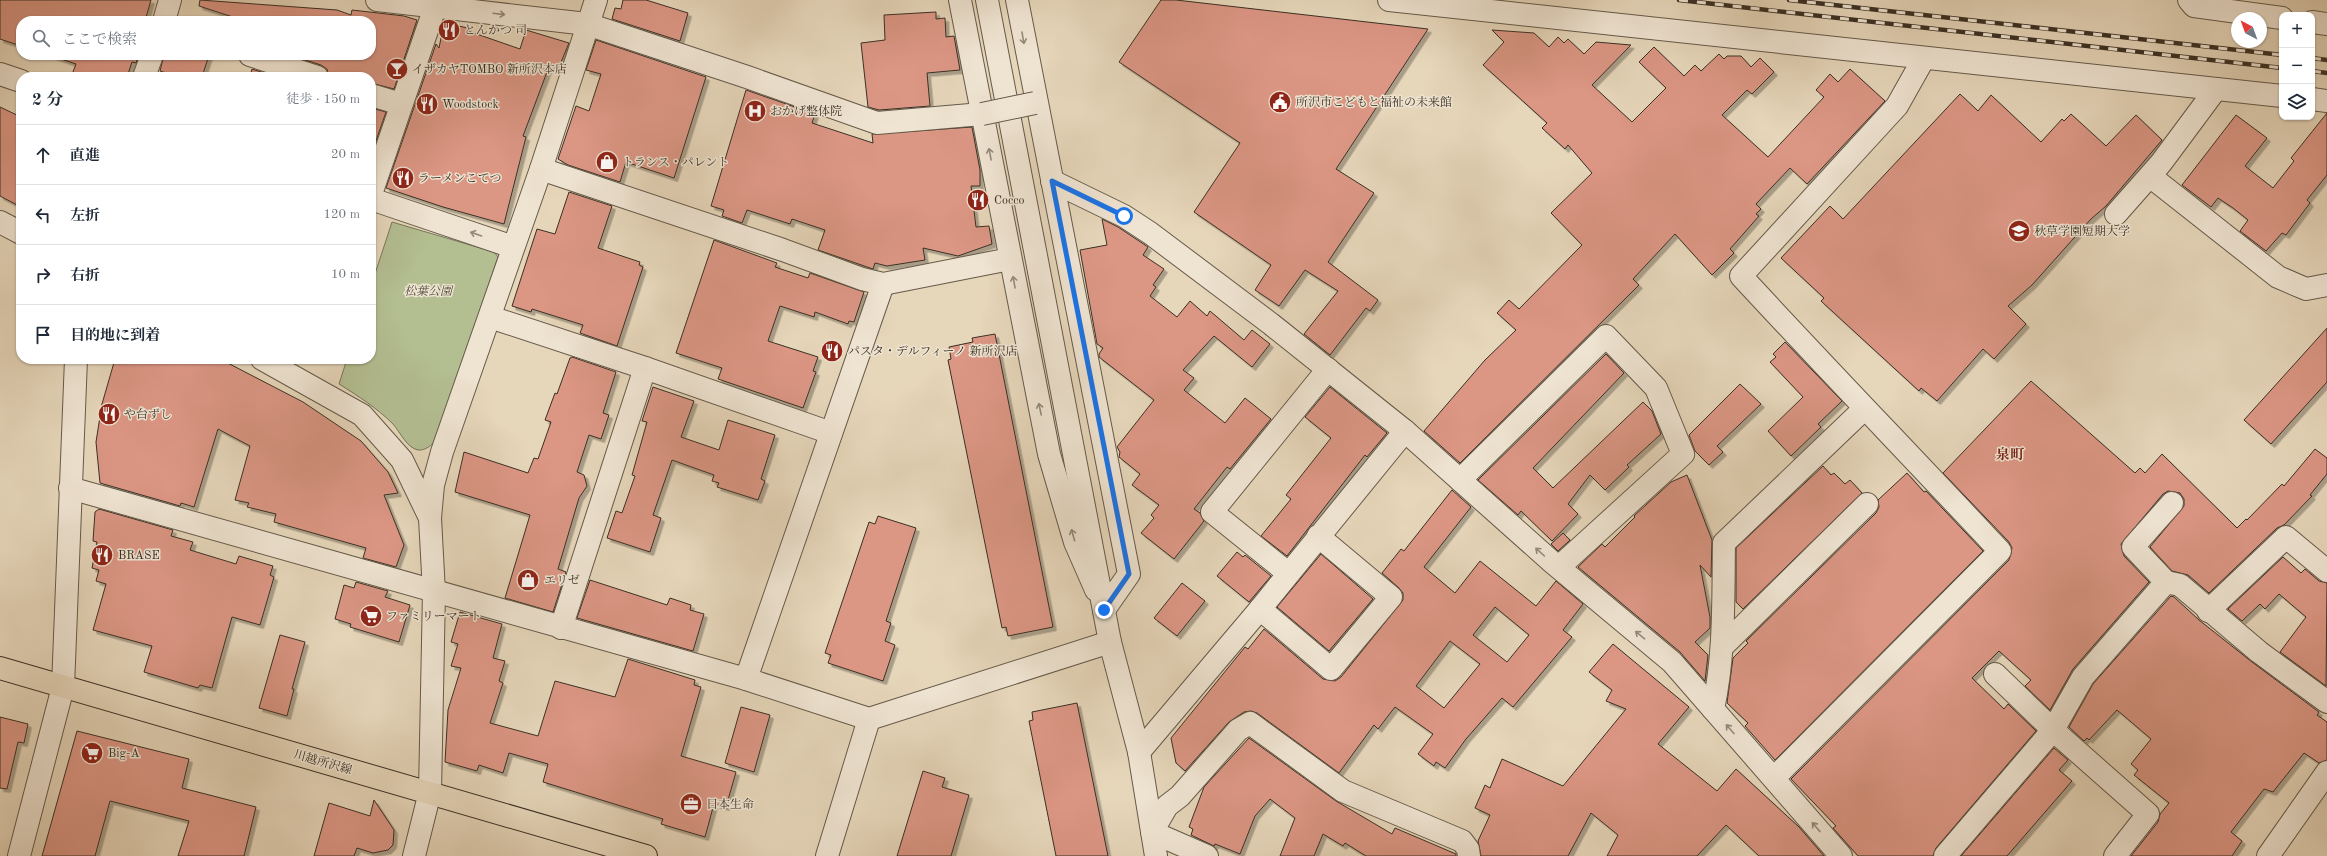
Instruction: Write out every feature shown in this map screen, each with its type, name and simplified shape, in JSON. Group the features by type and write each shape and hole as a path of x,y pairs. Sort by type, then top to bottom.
{"main road":[{"name":"川越所沢線","path":"0,668 646,856"}],"street":[{"path":"165,16 170,0"},
{"path":"377,0 587,24 747,77 877,123 982,114 1035,103"},
{"path":"414,856 430,792 434,592 430,518 433,485 442,452 541,169 596,0"},
{"path":"960,0 1049,454 1075,542 1104,610"},
{"path":"987,0 1110,642 1139,752 1156,856"},
{"path":"1017,0 1035,103 1052,181 1129,574 1104,610"},
{"path":"1390,0 2279,96"},
{"path":"2189,0 2194,6 2279,18"},
{"path":"376,179 435,7"},
{"path":"2315,22 2327,24"},
{"path":"1774,778 2000,551 1916,460 1864,409 1741,276 1897,106 1924,58"},
{"path":"146,72 150,60"},
{"path":"265,60 302,72"},
{"path":"0,74 16,79"},
{"path":"2116,214 2150,176 2216,89"},
{"path":"376,96 401,104"},
{"path":"2315,100 2327,101"},
{"path":"541,169 783,250 862,279 883,284 1010,259"},
{"path":"2150,176 2278,277 2306,289 2327,285"},
{"path":"1052,181 1124,216 1150,233 1328,369 1405,431 1559,567 1672,662 1841,856"},
{"path":"376,200 513,247"},
{"path":"0,222 16,230"},
{"path":"746,679 883,284"},
{"path":"490,316 831,433"},
{"path":"1460,480 1606,336 1656,388 1683,454 1559,567"},
{"path":"19,856 63,687 76,364"},
{"path":"271,364 362,415 402,460 430,518"},
{"path":"561,628 645,368"},
{"path":"1288,573 1212,512 1328,369"},
{"path":"1713,709 1717,690 1722,647 1724,543 1864,409"},
{"path":"1139,752 1260,609 1405,431"},
{"path":"70,488 561,628 746,679 869,718 1110,642"},
{"path":"2172,503 2133,547 2166,582 2180,585 2208,611 2259,652 2327,702"},
{"path":"1722,647 1867,504"},
{"path":"1260,609 1331,668 1391,597 1318,536"},
{"path":"2208,611 2286,537 2327,571"},
{"path":"1944,856 2053,730 2082,677 2166,582"},
{"path":"1995,674 2053,730 2148,814 2115,856"},
{"path":"828,856 869,718"},
{"path":"1152,832 1167,806 1180,796 1238,730 1250,723 1343,791 1462,841 1468,849 1469,856"},
{"path":"2268,856 2327,772"},
{"path":"1152,832 1207,856"}],"green space":[{"name":"松葉公園","path":"392,222 494,252 498,257 436,440 423,450 414,449 410,446 393,424 360,398 339,384 345,364 376,364 376,271"}],"building":[{"path":"0,0 151,0 146,16 16,16 16,44 0,39"},
{"path":"200,0 337,10 351,15 352,10 404,16 417,20 394,89 376,84 376,72 328,72 327,69 321,65 306,60 376,60 376,16 230,16 199,6"},
{"path":"623,0 646,0 688,13 680,41 612,19 615,8 621,9"},
{"name":"所沢市こどもと福祉の未来館","path":"1161,0 1176,0 1428,29 1336,169 1374,193 1328,262 1378,300 1370,311 1366,308 1330,355 1304,334 1338,291 1305,270 1279,306 1255,290 1271,265 1194,212 1240,143 1119,62"},
{"path":"936,12 936,19 945,18 946,37 954,36 960,70 927,73 930,106 879,110 868,107 861,43 885,40 884,15"},
{"path":"444,23 468,28 468,31 520,49 526,30 569,43 559,67 550,64 523,136 526,137 504,224 443,207 386,188 436,44 439,48"},
{"path":"1492,30 1534,33 1549,47 1558,37 1564,43 1568,39 1584,54 1596,42 1631,45 1592,85 1632,122 1666,88 1639,62 1654,47 1684,76 1695,65 1701,71 1719,54 1724,59 1727,56 1741,56 1751,67 1760,58 1774,72 1752,94 1747,90 1722,115 1768,157 1824,97 1816,90 1830,74 1838,82 1850,69 1885,101 1807,184 1790,168 1756,204 1761,209 1756,214 1759,216 1730,249 1734,253 1712,275 1675,234 1633,279 1639,285 1460,463 1424,431 1485,360 1516,330 1497,313 1509,300 1519,309 1582,245 1551,213 1592,173 1568,145 1565,149 1542,128 1547,123 1483,65 1504,42"},
{"path":"596,40 706,77 674,178 626,162 620,182 568,165 558,159 576,106 589,111 601,74 586,70"},
{"path":"64,60 137,60 136,63 132,62 129,72 73,72 76,64"},
{"path":"163,60 207,60 204,72 160,71"},
{"path":"252,69 261,72 251,72"},
{"path":"746,90 815,114 812,123 873,143 872,134 972,127 980,170 980,186 971,186 976,227 989,226 992,244 958,256 923,248 925,260 887,266 875,263 873,269 818,250 825,230 792,219 790,224 747,210 742,223 722,216 724,210 711,206"},
{"path":"1960,94 1978,111 1991,95 2041,142 2062,119 2064,121 2071,114 2106,146 2136,115 2162,140 2106,206 2091,219 2032,285 2008,306 2026,324 1994,359 1983,349 1937,401 1921,388 1919,391 1821,301 1824,298 1781,258 1830,206 1843,219"},
{"path":"0,107 16,115 16,204 0,196"},
{"path":"376,109 386,112 376,141"},
{"path":"2327,113 2327,175 2307,200 2310,203 2286,235 2282,233 2266,251 2240,231 2248,220 2233,208 2218,198 2211,207 2182,185 2236,115 2267,138 2245,166 2273,188 2294,161 2291,158"},
{"path":"569,192 612,206 598,248 640,262 639,265 643,267 617,346 580,333 583,325 532,309 531,312 512,306 537,229 555,234"},
{"path":"1102,219 1118,227 1148,247 1143,255 1164,269 1153,285 1156,287 1150,296 1177,317 1190,301 1207,316 1210,311 1244,340 1252,330 1270,344 1252,367 1214,336 1183,370 1194,378 1184,390 1225,423 1245,398 1271,419 1230,469 1227,467 1194,509 1200,513 1204,521 1174,559 1141,533 1154,518 1151,515 1159,505 1132,485 1140,474 1119,457 1120,452 1117,447 1154,400 1099,357 1099,354 1103,348 1097,344 1080,250 1107,245"},
{"path":"714,240 777,263 775,267 808,278 810,273 864,292 854,322 849,321 848,324 815,312 814,317 780,306 768,341 818,357 813,371 816,372 803,408 718,379 722,368 676,353"},
{"path":"2327,328 2327,382 2271,444 2244,420"},
{"path":"995,334 1053,627 1008,636 1006,627 1002,628 948,360 951,359 949,347 973,342 972,338"},
{"path":"1785,342 1842,401 1818,424 1821,427 1791,456 1768,431 1803,397 1770,362 1776,357 1773,354"},
{"path":"1606,354 1624,373 1533,468 1553,488 1643,402 1652,411 1661,434 1627,465 1629,467 1605,490 1590,475 1568,504 1578,514 1552,541 1521,511 1518,515 1478,480"},
{"path":"572,357 616,372 603,413 609,415 601,439 589,435 577,472 584,475 587,486 579,498 558,569 566,572 553,612 505,598 530,515 455,492 464,452 528,473 534,458 538,459 551,422 545,420 555,393 557,394 570,358"},
{"path":"114,364 230,364 303,402 361,441 388,472 398,493 384,495 404,545 396,567 363,558 366,548 274,522 276,514 247,507 249,503 235,500 250,446 218,429 194,507 181,503 180,506 100,483 96,442 102,404"},
{"path":"2031,381 2135,473 2140,468 2145,473 2162,454 2237,528 2246,519 2247,520 2282,484 2284,486 2315,449 2327,458 2327,474 2310,495 2312,496 2284,525 2277,528 2209,593 2188,575 2172,571 2150,547 2184,506 2184,499 2180,493 2168,491 2163,494 2121,544 2124,556 2149,582 2073,669 2050,710 2025,686 2031,680 1999,651 1972,678 2004,709 2008,704 2036,731 1936,848 1933,856 1858,856 1833,828 1836,826 1791,779 2009,560 2012,548 2009,542 1943,473"},
{"path":"1740,384 1761,404 1717,446 1723,452 1709,465 1695,451 1689,435"},
{"path":"653,387 694,401 681,437 719,450 728,420 775,435 761,479 765,481 758,500 717,487 719,483 712,481 714,475 672,460 653,515 661,518 650,552 607,538 616,511 622,513 635,476 632,475 647,422 642,421"},
{"path":"1330,387 1387,433 1367,457 1365,455 1287,556 1261,536 1291,499 1286,495 1331,438 1305,417"},
{"path":"1823,466 1831,475 1834,473 1845,484 1850,480 1862,493 1743,609 1736,602 1736,548"},
{"path":"1907,473 1983,551 1775,760 1745,726 1748,723 1727,703 1733,658 1748,643 1746,641 1876,513 1879,507 1878,500"},
{"path":"1687,475 1712,540 1711,577 1700,565 1710,617 1710,628 1695,642 1708,655 1705,681 1680,652 1578,567 1602,544 1605,547 1635,517 1634,516 1671,482"},
{"path":"1452,490 1471,507 1424,567 1455,593 1480,561 1536,606 1556,581 1583,604 1563,630 1572,637 1513,707 1502,698 1466,739 1445,768 1436,762 1434,766 1418,754 1433,734 1395,707 1378,729 1374,725 1339,773 1257,713 1251,711 1244,712 1229,722 1185,771 1176,763 1171,738 1245,647 1248,649 1264,629 1323,679 1335,681 1341,677 1403,600 1403,593 1382,573 1401,549 1404,551","holes":["1495,607 1529,635 1507,662 1473,635","1450,641 1480,664 1444,708 1416,686"]},
{"path":"99,509 173,530 171,536 193,542 190,550 236,564 239,556 273,566 270,575 274,577 260,625 232,617 212,688 200,685 198,688 144,672 152,646 93,630 106,584 96,581 99,570 92,568 97,542 93,541 95,512"},
{"path":"878,516 916,528 886,621 891,623 885,641 895,645 883,681 828,663 831,655 825,653 869,522 875,524"},
{"path":"1563,533 1570,540 1558,551 1551,544"},
{"path":"1237,552 1243,557 1245,555 1271,576 1249,602 1217,576"},
{"path":"1321,554 1373,599 1329,651 1277,607"},
{"path":"2283,557 2301,573 2305,569 2319,581 2327,583 2326,686 2280,652 2306,617 2279,594 2265,609 2260,604 2242,621 2228,609"},
{"path":"590,580 667,605 670,598 691,605 690,610 704,614 693,651 577,618"},
{"name":"ファミリーマート","path":"356,582 388,591 385,597 410,605 399,642 350,627 351,624 335,619 344,585 354,588"},
{"path":"1182,583 1205,601 1177,636 1154,618"},
{"path":"2171,596 2252,662 2319,712 2317,715 2327,722 2327,760 2319,763 2304,753 2273,792 2264,789 2231,832 2242,841 2232,856 2131,856 2158,822 2160,814 2169,803 2134,775 2138,770 2131,764 2151,739 2117,710 2089,740 2087,738 2084,741 2069,727 2093,684"},
{"path":"460,612 502,624 493,658 505,661 499,681 503,683 490,723 538,736 555,681 615,697 628,659 695,680 694,685 701,687 681,756 736,772 726,807 714,804 705,837 661,824 663,819 543,782 548,764 509,753 503,773 479,765 477,771 445,762 448,710 461,668 451,666 458,644 451,642"},
{"path":"280,635 305,642 292,689 294,689 287,716 259,708"},
{"path":"1613,644 1689,707 1658,744 1717,791 1736,769 1799,827 1824,856 1759,856 1726,825 1697,856 1607,856 1618,835 1591,813 1568,856 1481,856 1478,841 1490,815 1475,808 1485,785 1490,788 1502,759 1563,786 1626,709 1606,701 1612,690 1589,672"},
{"path":"1077,703 1108,856 1056,856 1029,721 1033,720 1032,712"},
{"path":"741,707 770,715 754,772 725,763"},
{"path":"0,717 28,724 24,743 18,742 7,789 0,788"},
{"path":"77,731 189,759 182,788 256,807 244,856 178,856 189,821 110,801 95,856 42,856"},
{"path":"1249,738 1336,801 1392,834 1395,828 1456,854 1456,856 1366,856 1345,843 1343,846 1323,834 1314,856 1280,856 1295,818 1270,799 1255,816 1240,854 1215,844 1214,846 1191,835 1193,829 1189,827 1204,787"},
{"path":"2054,748 2068,760 2059,770 2072,781 2007,856 1961,856"},
{"path":"923,771 945,778 942,787 969,795 951,856 897,856"},
{"path":"374,800 394,830 393,845 388,850 373,853 357,848 354,856 314,856 329,803 370,816"}],"railway":[{"path":"1679,0 2279,68"},
{"path":"1789,0 2279,55"},
{"path":"2315,58 2327,60"},
{"path":"2315,71 2327,73"}],"place":[{"name":"とんかつ 司","path":"449,30"},
{"name":"イザカヤTOMBO 新所沢本店","path":"397,69"},
{"name":"所沢市こどもと福祉の未来館","path":"1280,102"},
{"name":"Woodstock","path":"427,104"},
{"name":"おかげ整体院","path":"755,111"},
{"name":"トランス・パレント","path":"607,162"},
{"name":"ラーメンこてつ","path":"403,178"},
{"name":"Cocco","path":"978,200"},
{"name":"秋草学園短期大学","path":"2019,231"},
{"name":"パスタ・デルフィーノ 新所沢店","path":"832,351"},
{"name":"や台ずし","path":"109,414"},
{"name":"BRASE","path":"102,555"},
{"name":"エリゼ","path":"528,580"},
{"name":"ファミリーマート","path":"371,616"},
{"name":"Big-A","path":"92,753"},
{"name":"日本生命","path":"691,804"}],"district":[{"name":"泉町","path":"2010,454"}],"route":[{"path":"1104,610 1129,574 1052,181 1124,216"}]}
